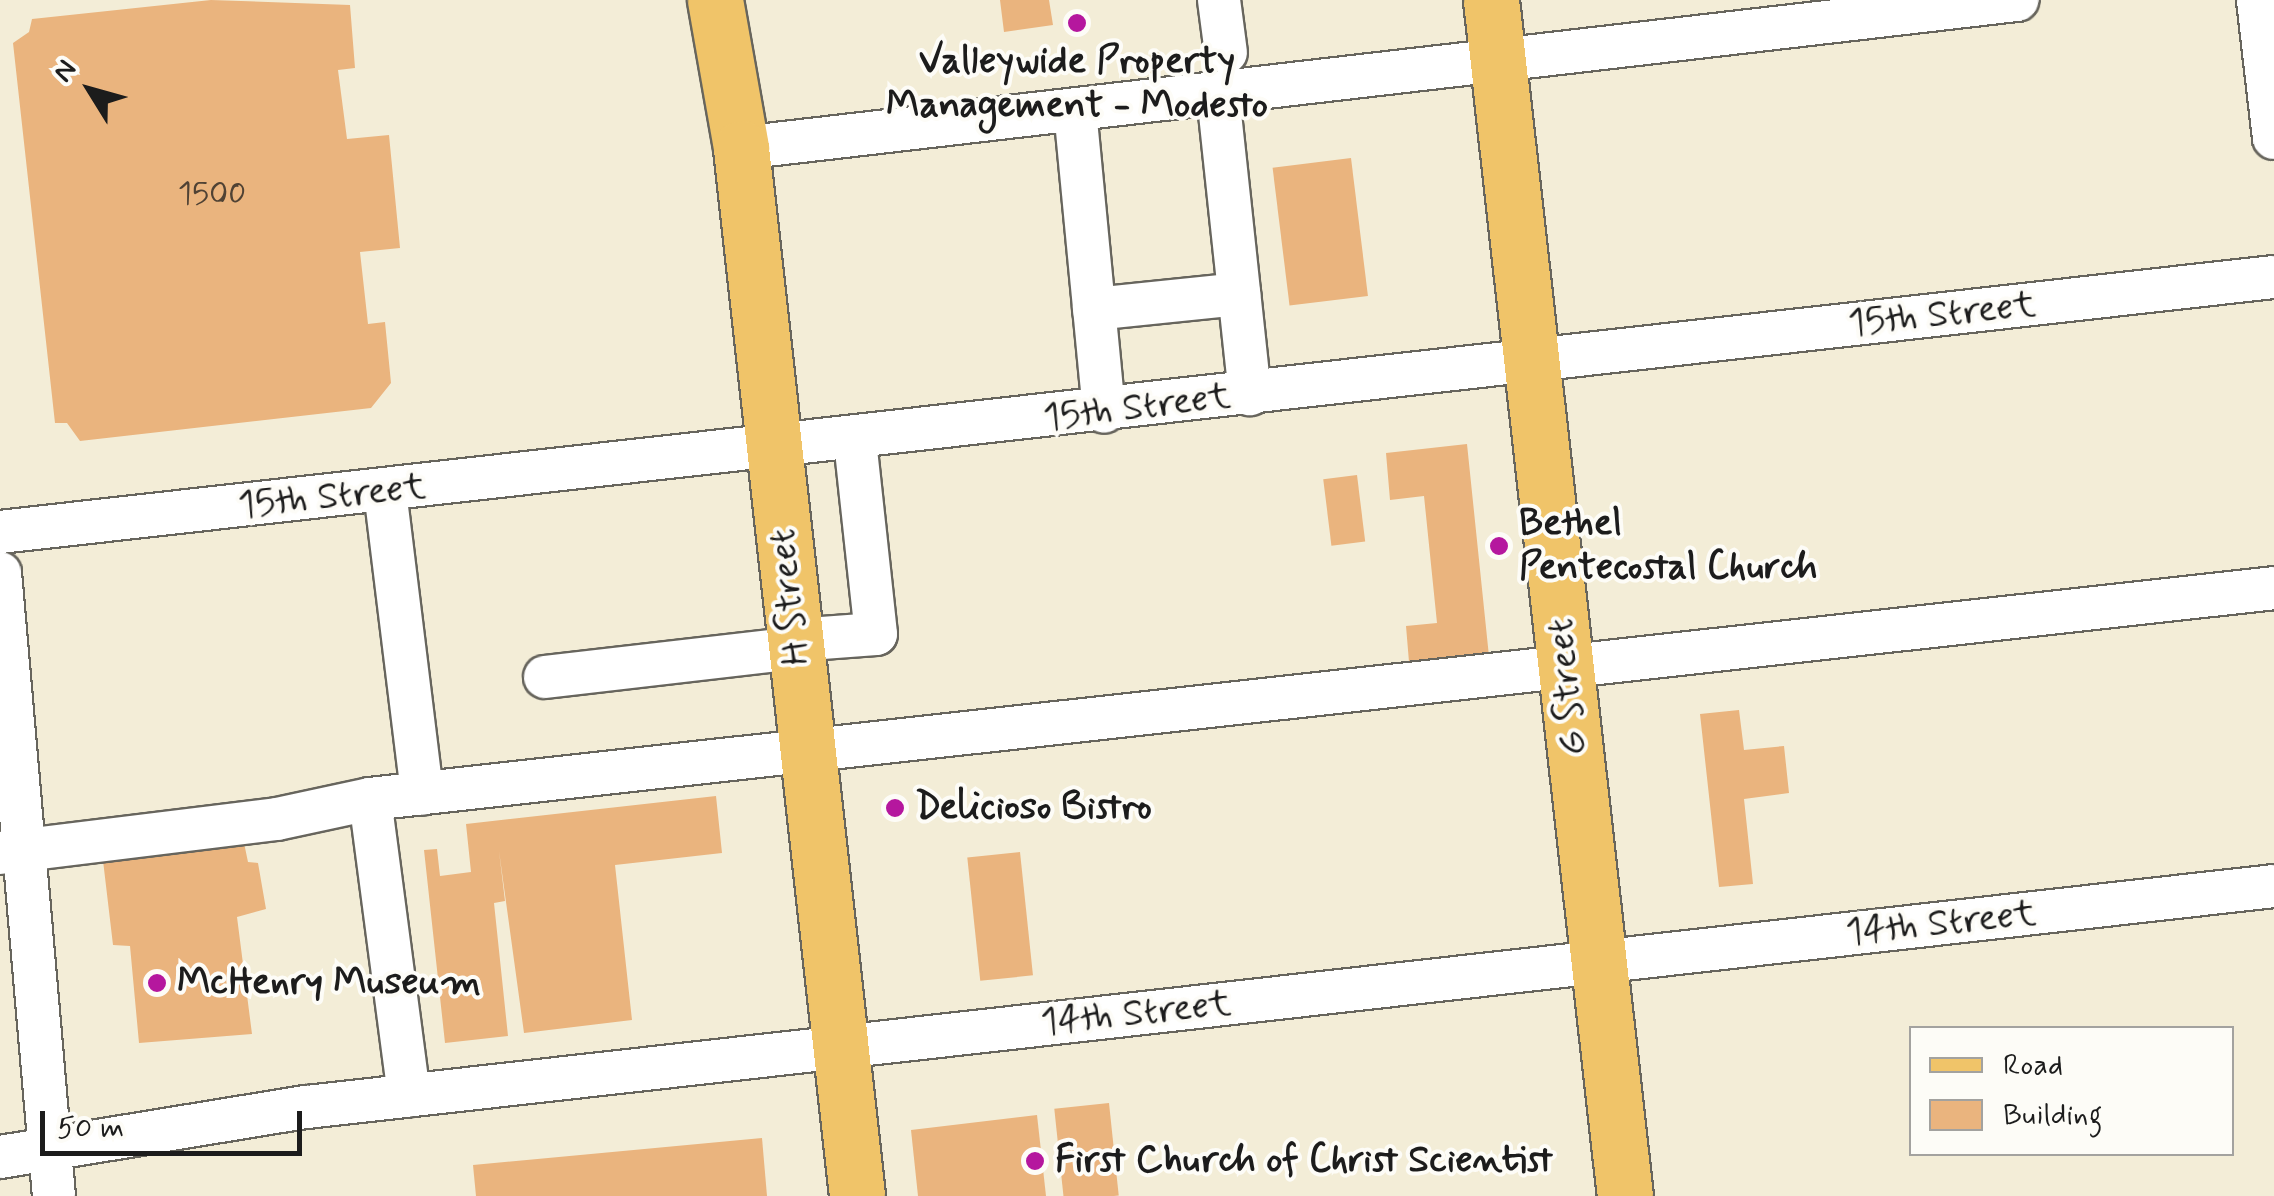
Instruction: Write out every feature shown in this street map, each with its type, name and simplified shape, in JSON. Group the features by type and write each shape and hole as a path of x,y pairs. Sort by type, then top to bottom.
{"main road":[{"name":"H Street","path":"715,0 741,148 857,1196"},
{"name":"G Street","path":"1490,0 1625,1196"}],"street":[{"path":"1219,0 1226,53"},
{"path":"741,148 2018,0"},
{"path":"2258,0 2274,138"},
{"path":"1218,95 1250,394"},
{"path":"1075,110 1104,412"},
{"name":"15th Street","path":"0,532 774,450 2274,277"},
{"path":"1094,309 1239,294"},
{"path":"544,677 876,634 854,441"},
{"path":"384,491 422,794"},
{"path":"0,573 10,852 54,1196"},
{"path":"10,852 277,819 370,799 808,754 2274,588"},
{"path":"370,799 409,1095"},
{"name":"14th Street","path":"0,1157 409,1095 2274,886"}],"building":[{"path":"211,0 350,5 355,68 338,70 347,139 389,135 400,248 360,252 368,324 385,322 391,383 371,408 80,441 67,423 55,423 13,43 29,32 32,19"},
{"path":"1000,0 1049,0 1053,25 1004,32"},
{"path":"1351,158 1368,296 1290,306 1273,168"},
{"path":"1467,444 1490,666 1410,674 1406,626 1437,623 1424,496 1390,500 1386,453"},
{"path":"1357,475 1365,542 1331,546 1323,479"},
{"path":"1739,710 1744,750 1784,746 1789,793 1744,799 1753,884 1719,887 1700,714"},
{"path":"716,796 722,853 615,865 632,1020 524,1033 499,851 505,901 494,903 508,1036 445,1043 424,850 437,849 440,876 471,872 466,824"},
{"name":"McHenry Museum","path":"243,838 248,862 258,863 266,909 237,917 252,1034 139,1043 130,946 113,945 102,852"},
{"path":"1020,852 1033,975 980,981 967,858"},
{"path":"1109,1103 1119,1195 1063,1196 1054,1109"},
{"path":"1037,1115 1046,1196 918,1196 911,1130"},
{"path":"762,1138 767,1196 476,1196 473,1165"}],"place":[{"name":"Valleywide Property Management - Modesto","path":"1077,23"},
{"name":"Bethel Pentecostal Church","path":"1499,546"},
{"name":"Delicioso Bistro","path":"895,808"},
{"name":"McHenry Museum","path":"157,983"},
{"name":"First Church of Christ Scientist","path":"1035,1161"}]}
